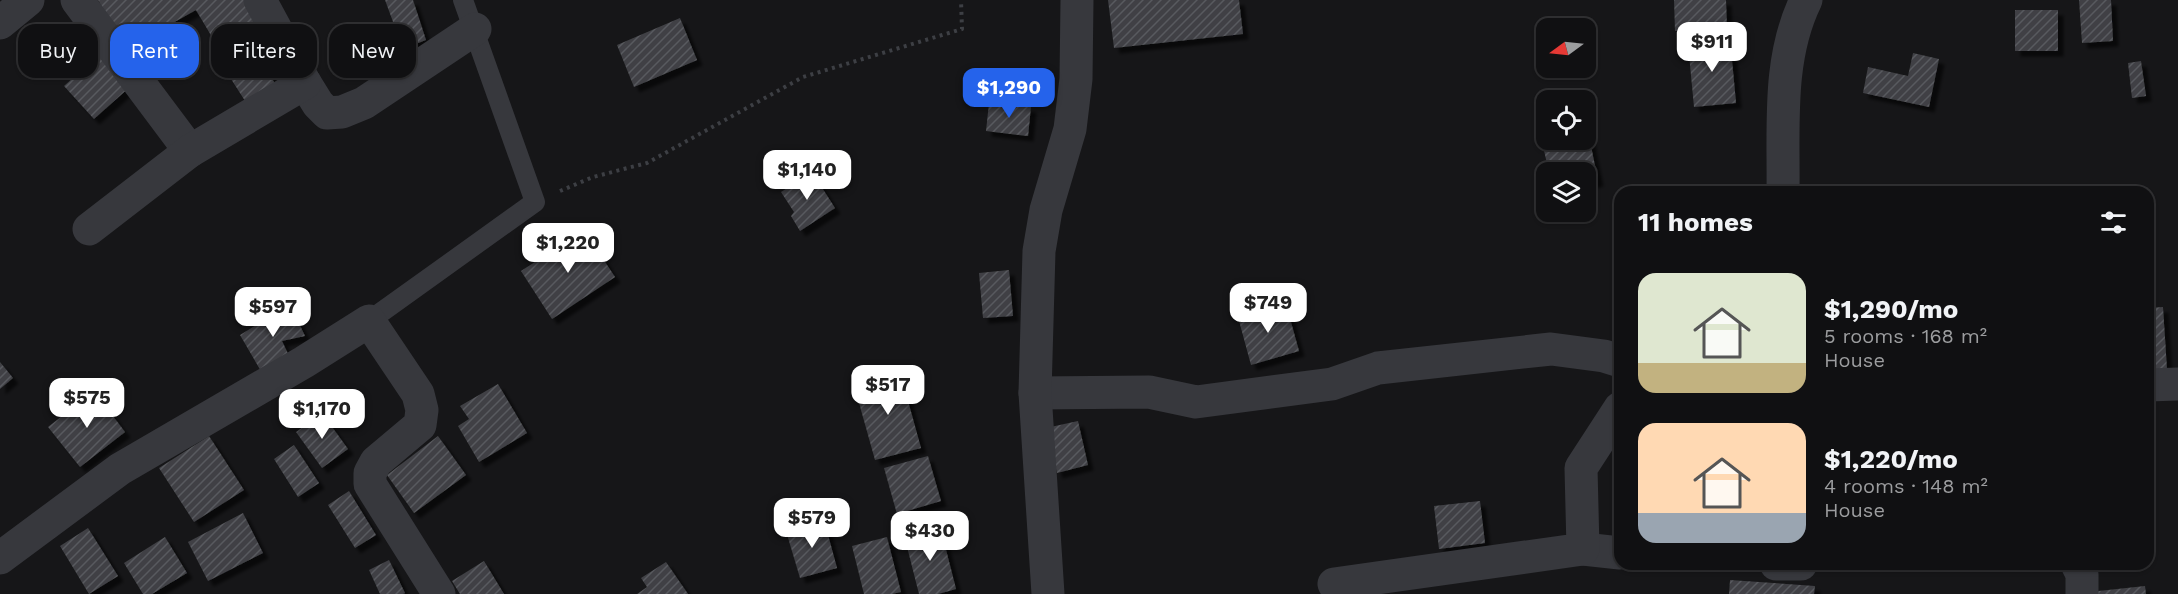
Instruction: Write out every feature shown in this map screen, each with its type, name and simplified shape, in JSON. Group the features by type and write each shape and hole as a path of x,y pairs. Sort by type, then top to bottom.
{"street":[{"path":"0,23 28,0"},
{"path":"76,0 190,151"},
{"path":"260,0 318,104 327,113 342,112 364,103 469,15"},
{"path":"1048,594 1035,393 1039,251 1046,210 1070,129 1076,79 1077,0"},
{"path":"1783,186 1784,74 1797,20 1806,0"},
{"path":"89,229 190,151 306,83"},
{"path":"0,558 120,469 304,362 369,321 418,394 422,410 420,425 376,462 370,473 370,484 439,594"},
{"path":"1035,393 1149,392 1196,402 1332,384 1378,368 1551,349 1614,359"},
{"path":"2154,386 2178,384"},
{"path":"1583,549 1581,468 1614,417"},
{"path":"1334,584 1583,549 1614,552"},
{"path":"2080,570 2082,594"}],"lane":[{"path":"369,321 535,202 469,15"}],"path":[{"path":"535,202 593,177 647,163 803,77 962,28 961,0"}],"building":[{"path":"98,0 244,0 258,24 211,24 211,35 196,10 171,24 112,24"},
{"path":"385,0 413,0 426,40 416,44 416,24 394,24"},
{"path":"1108,0 1239,0 1243,34 1114,48"},
{"path":"1674,0 1726,0 1727,30 1675,31"},
{"path":"2079,0 2111,0 2113,41 2082,43"},
{"path":"2015,10 2058,10 2058,51 2015,51"},
{"path":"680,18 697,60 634,87 617,45"},
{"path":"1730,39 1736,103 1694,107 1688,44"},
{"path":"102,52 110,61 110,78 126,78 132,85 94,119 64,86 73,78 98,78 98,56"},
{"path":"1913,53 1939,59 1929,107 1863,93 1868,67 1908,76"},
{"path":"2141,61 2146,96 2132,98 2128,63"},
{"path":"230,78 272,78 276,85 247,104"},
{"path":"989,103 1031,107 1028,136 986,131"},
{"path":"1544,150 1592,150 1594,162 1547,162"},
{"path":"812,172 835,208 800,231 791,216 794,212 781,192"},
{"path":"584,230 615,277 552,319 521,271"},
{"path":"1009,270 1013,316 983,318 979,273"},
{"path":"290,304 305,336 282,341 290,358 262,373 240,335"},
{"path":"1286,304 1299,351 1251,365 1238,317"},
{"path":"2163,307 2167,370 2154,371 2154,308"},
{"path":"0,362 13,378 0,389"},
{"path":"900,372 921,448 875,460 854,385"},
{"path":"498,384 527,433 479,462 458,426 469,419 460,406"},
{"path":"94,391 125,432 80,467 48,427"},
{"path":"322,413 348,449 322,468 296,432"},
{"path":"1078,421 1088,465 1057,473 1046,428"},
{"path":"209,436 244,490 194,522 159,468"},
{"path":"438,436 466,475 414,513 387,475"},
{"path":"294,445 319,483 298,497 274,459"},
{"path":"928,456 941,501 897,514 884,468"},
{"path":"349,491 376,535 355,548 328,505"},
{"path":"1480,501 1485,543 1439,549 1434,506"},
{"path":"243,513 263,553 208,581 188,542"},
{"path":"824,520 837,568 800,578 786,531"},
{"path":"940,526 956,589 938,594 919,594 904,535"},
{"path":"88,528 118,576 89,594 60,546"},
{"path":"165,537 187,573 152,594 143,594 124,563"},
{"path":"887,537 901,592 864,594 852,546"},
{"path":"389,560 405,593 403,594 380,594 369,570"},
{"path":"484,561 504,594 460,594 452,581"},
{"path":"666,562 688,594 637,594 647,587 641,578"},
{"path":"1730,580 1815,586 1814,594 1729,594"},
{"path":"2145,586 2146,594 2090,594 2089,592"}]}
